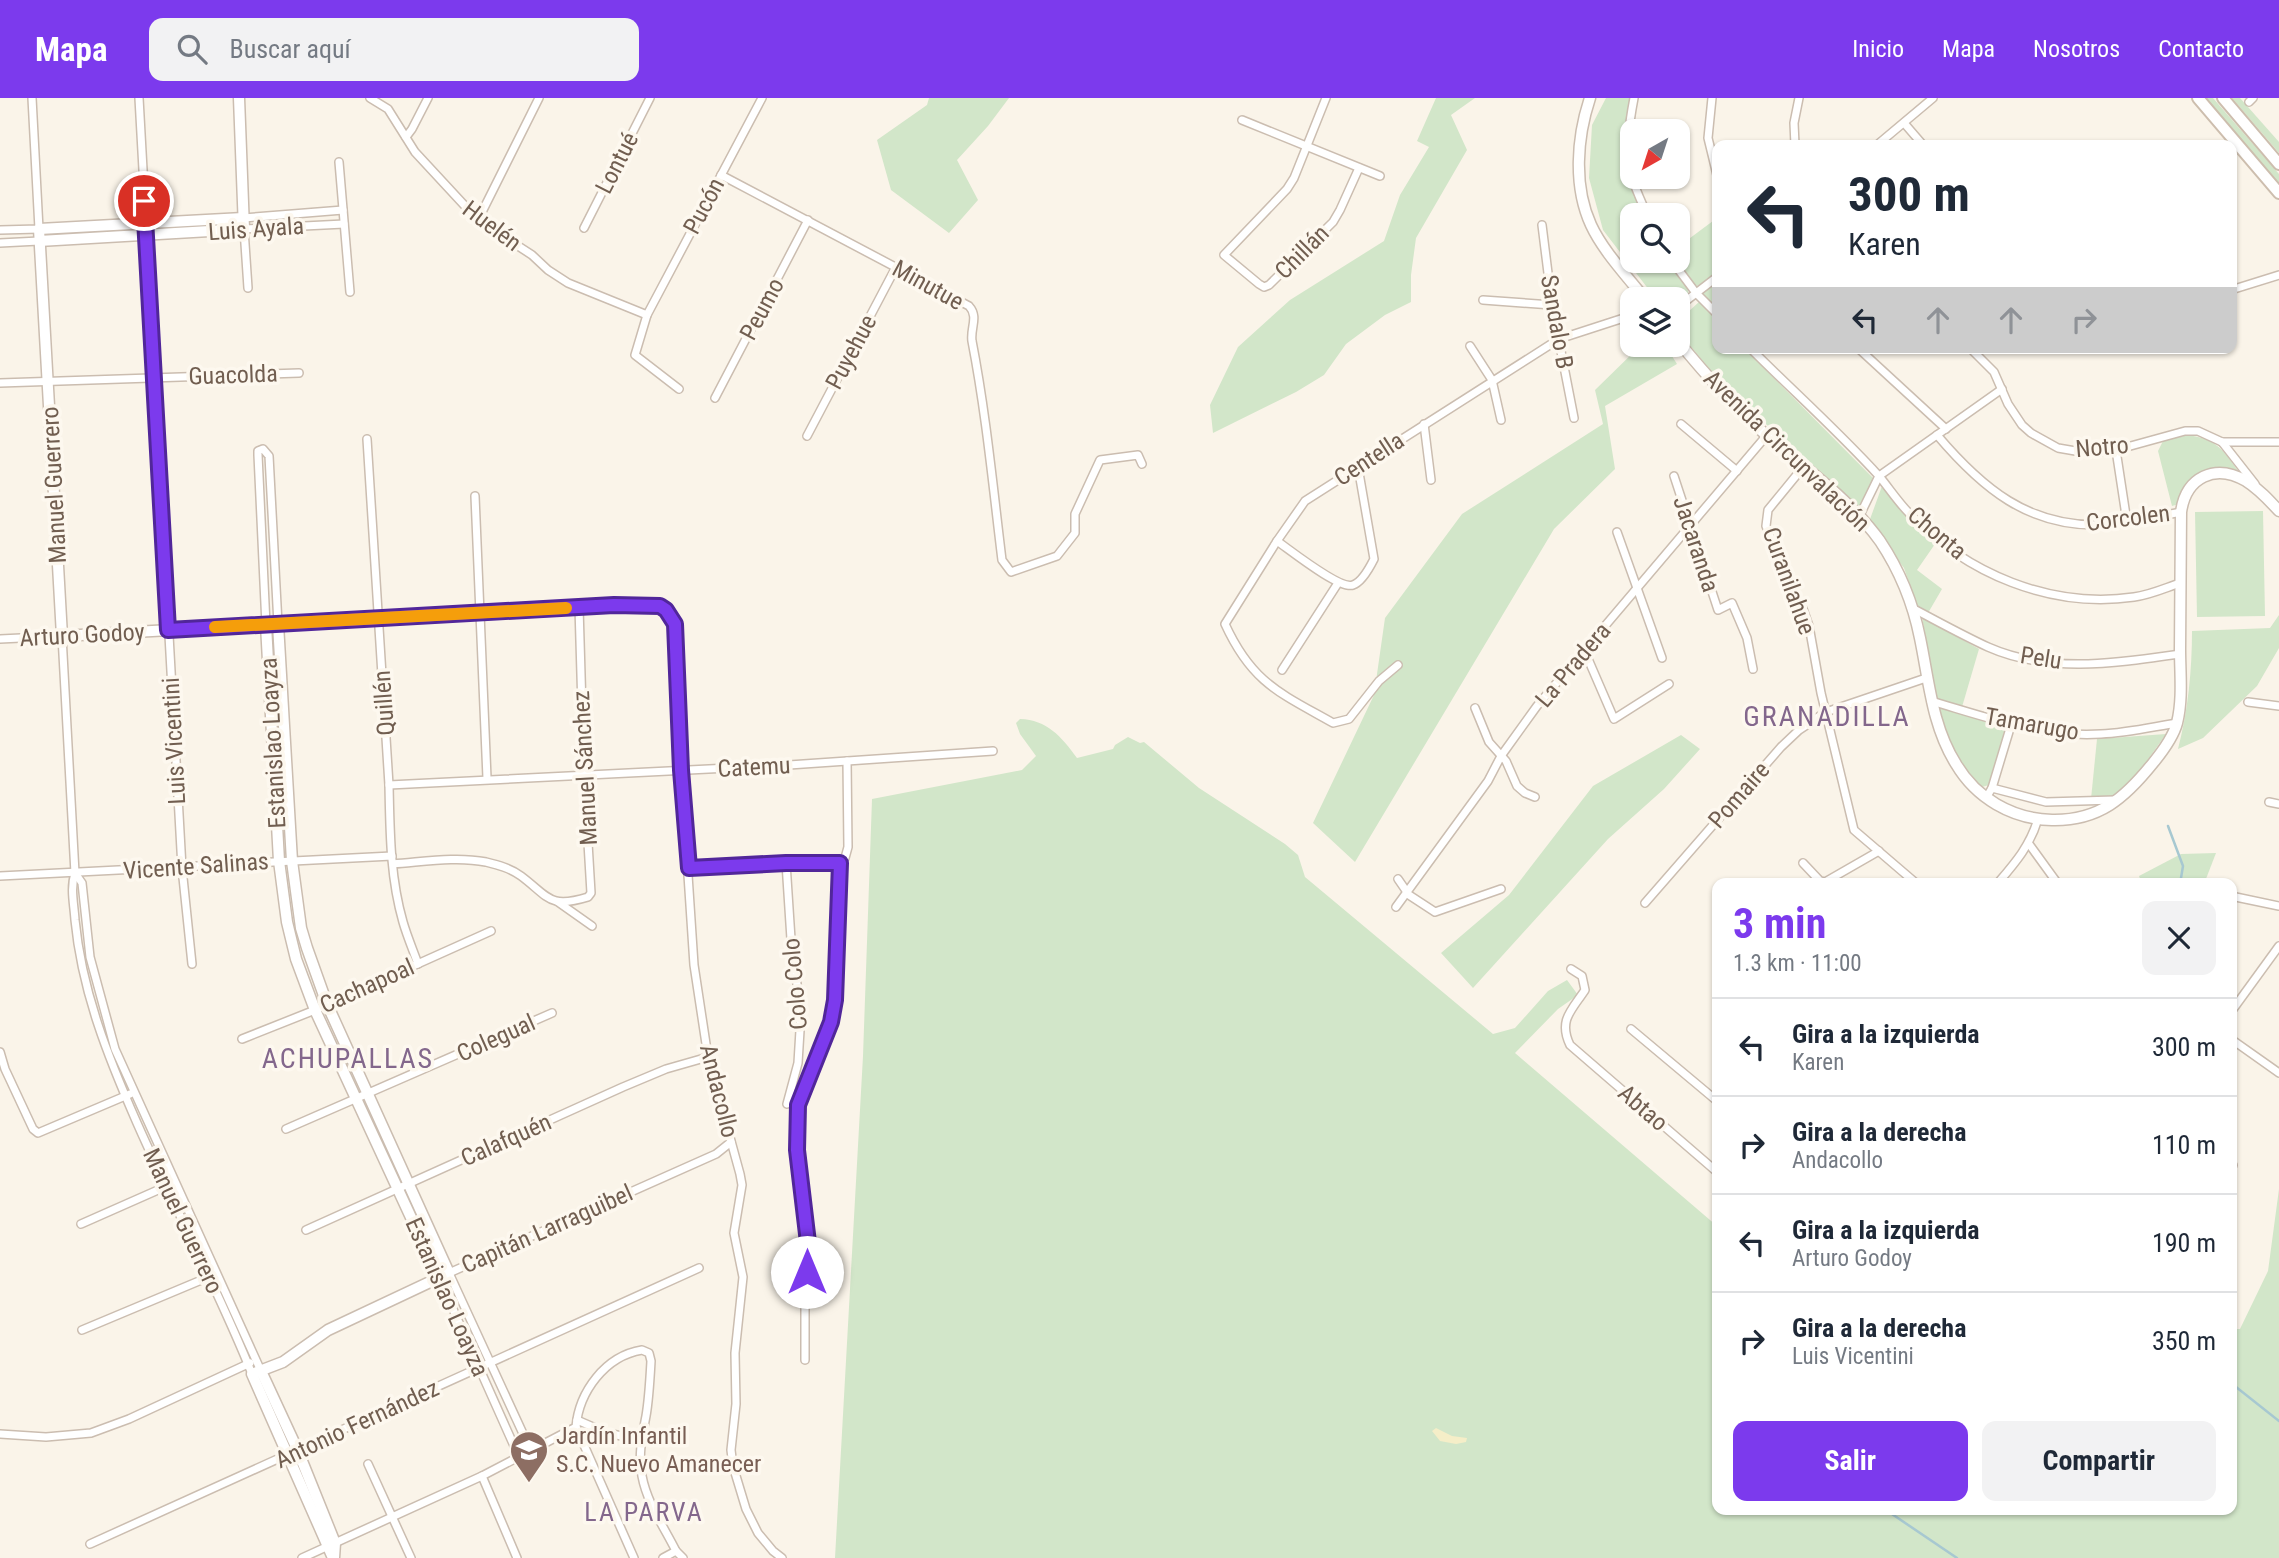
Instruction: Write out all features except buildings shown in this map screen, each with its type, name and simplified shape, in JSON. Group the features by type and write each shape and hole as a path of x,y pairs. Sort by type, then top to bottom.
{"main road":[{"path":"2198,98 2234,140"},
{"path":"2223,98 2279,164"},
{"path":"2237,144 2279,193"}],"street":[{"name":"Manuel Guerrero","path":"32,98 75,873 82,883 90,957 106,1022 166,1187 294,1453 334,1558"},
{"name":"Luis Vicentini","path":"138,98 182,868 192,964"},
{"path":"239,98 248,288"},
{"name":"Huelén","path":"370,98 388,109 415,152 478,220 532,255 568,283 647,315"},
{"path":"406,137 428,98"},
{"path":"478,220 539,98"},
{"name":"Lontué","path":"583,228 650,98"},
{"name":"Pucón","path":"679,389 635,355 647,315 762,98"},
{"path":"1306,146 1326,98"},
{"path":"1590,98 1580,142 1579,164 1584,203 1591,226 1636,287"},
{"path":"1634,98 1628,133 1630,161 1632,178 1642,203"},
{"path":"1712,98 1708,138 1712,154"},
{"path":"1795,140 1794,123 1799,98"},
{"path":"1883,140 1933,98"},
{"path":"1242,120 1380,176"},
{"path":"1904,123 1919,140"},
{"name":"Chillán","path":"1306,146 1287,189 1224,255 1264,287 1333,222 1359,168"},
{"path":"339,162 350,292"},
{"name":"Minutue","path":"721,175 974,311 971,338 983,398 1002,560 1011,572 1057,556 1075,533 1075,514 1100,460 1138,455 1142,464"},
{"name":"Luis Ayala","path":"0,243 145,236 343,210"},
{"name":"Peumo","path":"715,398 808,220"},
{"name":"Luis Ayala","path":"0,230 144,223 344,223"},
{"name":"Sandalo B","path":"1542,225 1552,305 1574,418"},
{"name":"Puyehue","path":"807,436 896,267"},
{"path":"1681,273 1712,309"},
{"path":"2237,288 2279,275"},
{"path":"1690,298 1712,281"},
{"path":"1483,300 1552,305"},
{"name":"Centella","path":"1398,665 1380,681 1349,719 1333,723 1271,688 1237,651 1225,624 1305,501 1559,339 1620,319"},
{"path":"1470,346 1492,380 1501,420"},
{"name":"Chonta","path":"1757,354 1879,476 1909,513 1950,549 1998,578 2042,592 2085,598 2136,597 2180,583"},
{"path":"1864,354 1945,429"},
{"name":"Notro","path":"1976,354 1994,372 2014,415 2022,425 2045,443 2071,452 2116,450 2185,431 2198,431 2222,442 2279,442"},
{"name":"Avenida Circunvalación","path":"1690,355 1718,389 1859,517 1878,539 1906,589 1920,637 1931,701 1954,762 1964,776 2015,814 2038,819 2073,818 2092,814 2119,800 2160,755 2177,723 2181,689 2182,512 2186,493 2193,483 2212,474 2235,476 2259,491 2279,511"},
{"name":"Guacolda","path":"0,383 299,373"},
{"path":"1859,517 1879,476 2002,389"},
{"path":"1424,424 1431,480"},
{"path":"1681,424 1737,471"},
{"name":"La Pradera","path":"1396,907 1488,781 1501,757 1537,706 1766,435"},
{"name":"Corcolen","path":"1937,435 1990,490 2042,517 2071,524 2102,525 2182,512"},
{"name":"Quillén","path":"367,439 392,860 403,923 418,964"},
{"path":"2222,442 2259,491"},
{"name":"Estanislao Loayza","path":"519,1457 315,1010 291,941 279,861 258,455 263,449 269,456 292,861 301,928 327,1004 531,1451"},
{"path":"2116,450 2127,522"},
{"name":"Curanilahue","path":"1804,466 1765,517 1784,572 1809,626 1854,830 1879,851"},
{"path":"1277,541 1338,583 1352,586 1357,584 1374,559 1358,467"},
{"name":"Jacaranda","path":"1674,477 1718,610 1732,603 1746,638 1753,669"},
{"path":"475,496 487,778"},
{"path":"1617,532 1662,658"},
{"path":"1282,670 1338,583"},
{"name":"Arturo Godoy","path":"0,639 579,607 660,606 666,610"},
{"name":"Manuel Sánchez","path":"555,901 584,899 591,892 584,776 579,607"},
{"name":"Pelu","path":"1912,608 1991,648 2024,658 2059,663 2108,664 2180,654"},
{"name":"Andacollo","path":"666,610 675,624 681,770 694,965 708,1057 742,1185 734,1233 743,1277 735,1353 733,1466 746,1509 758,1532 782,1558"},
{"path":"1585,652 1614,719 1669,684"},
{"name":"Pomaire","path":"1645,903 1780,747 1799,730 1826,712 1926,677"},
{"name":"Tamarugo","path":"1931,701 2011,725 2067,734 2102,734 2177,723"},
{"path":"2248,702 2279,706"},
{"path":"1475,708 1489,742 1508,766 1517,786 1535,797"},
{"path":"2011,725 1989,793 2046,802 2119,800"},
{"name":"Catemu","path":"389,785 993,751"},
{"name":"Colo Colo","path":"805,1360 804,1317 809,1251 797,1150 797,1119 798,1105 831,1022 835,1000 840,863 845,858 848,847 847,761"},
{"path":"2269,802 2279,804"},
{"path":"2002,878 2029,844 2038,819"},
{"path":"2029,844 2054,878"},
{"path":"1837,878 1879,851 1910,878"},
{"name":"Vicente Salinas","path":"0,876 279,861 461,860 506,867 521,876 548,900 555,901"},
{"name":"Colo Colo","path":"786,863 791,939 801,1014 798,1063 787,1104"},
{"path":"689,868 840,863"},
{"path":"1803,863 1817,878"},
{"path":"1398,879 1408,893 1437,912 1501,889"},
{"path":"2237,896 2279,906"},
{"path":"555,901 592,926"},
{"name":"Cachapoal","path":"242,1039 315,1010 491,931"},
{"path":"2237,1005 2279,946"},
{"name":"Abtao","path":"1571,969 1582,976 1585,990 1564,1022 1570,1045 1712,1168"},
{"name":"Colegual","path":"286,1129 552,1013"},
{"path":"1631,1029 1712,1097"},
{"path":"2237,1043 2279,1073"},
{"path":"0,1052 5,1069 33,1129 38,1133 130,1094"},
{"name":"Calafquén","path":"306,1230 666,1069 708,1057"},
{"name":"Manuel Guerrero","path":"130,1094 218,1273 257,1360 254,1370"},
{"name":"Capitán Larraguibel","path":"0,1434 46,1437 91,1433 254,1370 283,1362 328,1331 449,1273 716,1154 731,1142"},
{"path":"81,1224 174,1183"},
{"name":"Antonio Fernández","path":"90,1544 699,1268"},
{"path":"82,1330 218,1273"},
{"path":"634,1558 576,1424 578,1410 602,1371 621,1358 642,1350 649,1353 651,1362 640,1459 648,1497 676,1551 683,1558"},
{"name":"Capitán Larraguibel","path":"254,1370 257,1360"},
{"path":"302,1558 482,1476 576,1424 641,1440"},
{"path":"368,1464 411,1558"},
{"path":"482,1476 517,1558"},
{"path":"663,1558 676,1551"}],"green space":[{"path":"929,98 1009,98 957,160 978,200 949,233 891,190 877,140 927,105"},
{"path":"1436,98 1475,98 1451,115 1467,150 1416,238 1411,275 1411,302 1385,315 1346,344 1324,375 1213,433 1210,405 1238,347 1290,300 1384,241 1400,195 1429,147 1417,141"},
{"path":"1606,98 1632,98 1631,119 1620,119 1620,189 1634,189 1640,203 1620,203 1620,252 1603,230 1589,178 1592,125"},
{"path":"2204,98 2213,98 2279,174 2279,184"},
{"path":"2232,98 2240,98 2279,142 2279,153"},
{"path":"1712,222 1712,276 1698,286 1692,284 1684,273 1690,273 1690,238"},
{"path":"1636,273 1678,273 1687,287 1647,287"},
{"path":"1712,285 1712,304 1701,293"},
{"path":"1699,302 1712,315 1712,354 1750,354 1876,481 1863,510 1725,388 1690,346 1690,310"},
{"path":"1629,357 1673,357 1677,364 1605,406 1615,469 1554,529 1355,862 1313,823 1374,695 1385,618 1462,514 1603,424 1595,390"},
{"path":"2188,435 2213,443 2239,472 2217,469 2200,473 2188,484 2179,504 2172,506 2158,451 2163,441"},
{"path":"1882,486 1904,514 1935,544 1917,570 1942,589 1928,613 1917,605 1904,568 1869,522"},
{"path":"2263,511 2265,616 2197,617 2195,512"},
{"path":"2279,615 2279,648 2257,686 2203,738 2178,749 2189,690 2192,631 2270,628"},
{"path":"1922,617 1979,649 1962,707 1937,700"},
{"path":"1937,705 2006,726 1989,785 1982,787 1959,759"},
{"path":"1020,719 1030,720 1046,726 1077,758 1113,749 1128,737 1140,743 1144,742 1199,788 1285,844 1298,855 1305,877 1493,1034 1515,1028 1548,991 1567,980 1578,995 1558,1009 1515,1053 1712,1222 1712,1515 2237,1515 2237,1329 2240,1329 2268,1271 2279,1189 2279,1558 835,1558 863,1056 872,799 1022,770 1036,756 1020,734 1016,723"},
{"path":"2166,734 2137,775 2113,799 2091,799 2097,739"},
{"path":"1681,735 1700,749 1664,789 1608,839 1473,988 1441,953 1509,895 1593,786"},
{"path":"2216,853 2206,878 2140,878 2139,876 2181,854"}],"sand":[{"path":"1436,1428 1452,1436 1467,1438 1466,1442 1456,1444 1440,1441 1432,1431"}],"waterway":[{"path":"2168,826 2183,866 2181,878"},
{"path":"2237,1388 2279,1421"},
{"path":"1893,1515 1957,1558"}],"slow traffic":[{"path":"215,627 566,608"}],"place":[{"name":"Jardín Infantil S.C. Nuevo Amanecer","path":"529,1484"}],"district":[{"name":"GRANADILLA","path":"1827,716"},
{"name":"ACHUPALLAS","path":"348,1058"},
{"name":"LA PARVA","path":"644,1512"}],"route":[{"path":"144,201 168,630 614,605 660,606 672,616 675,624 681,770 689,868 840,863 835,1000 831,1022 798,1105 797,1150 809,1251 807,1272"}]}
